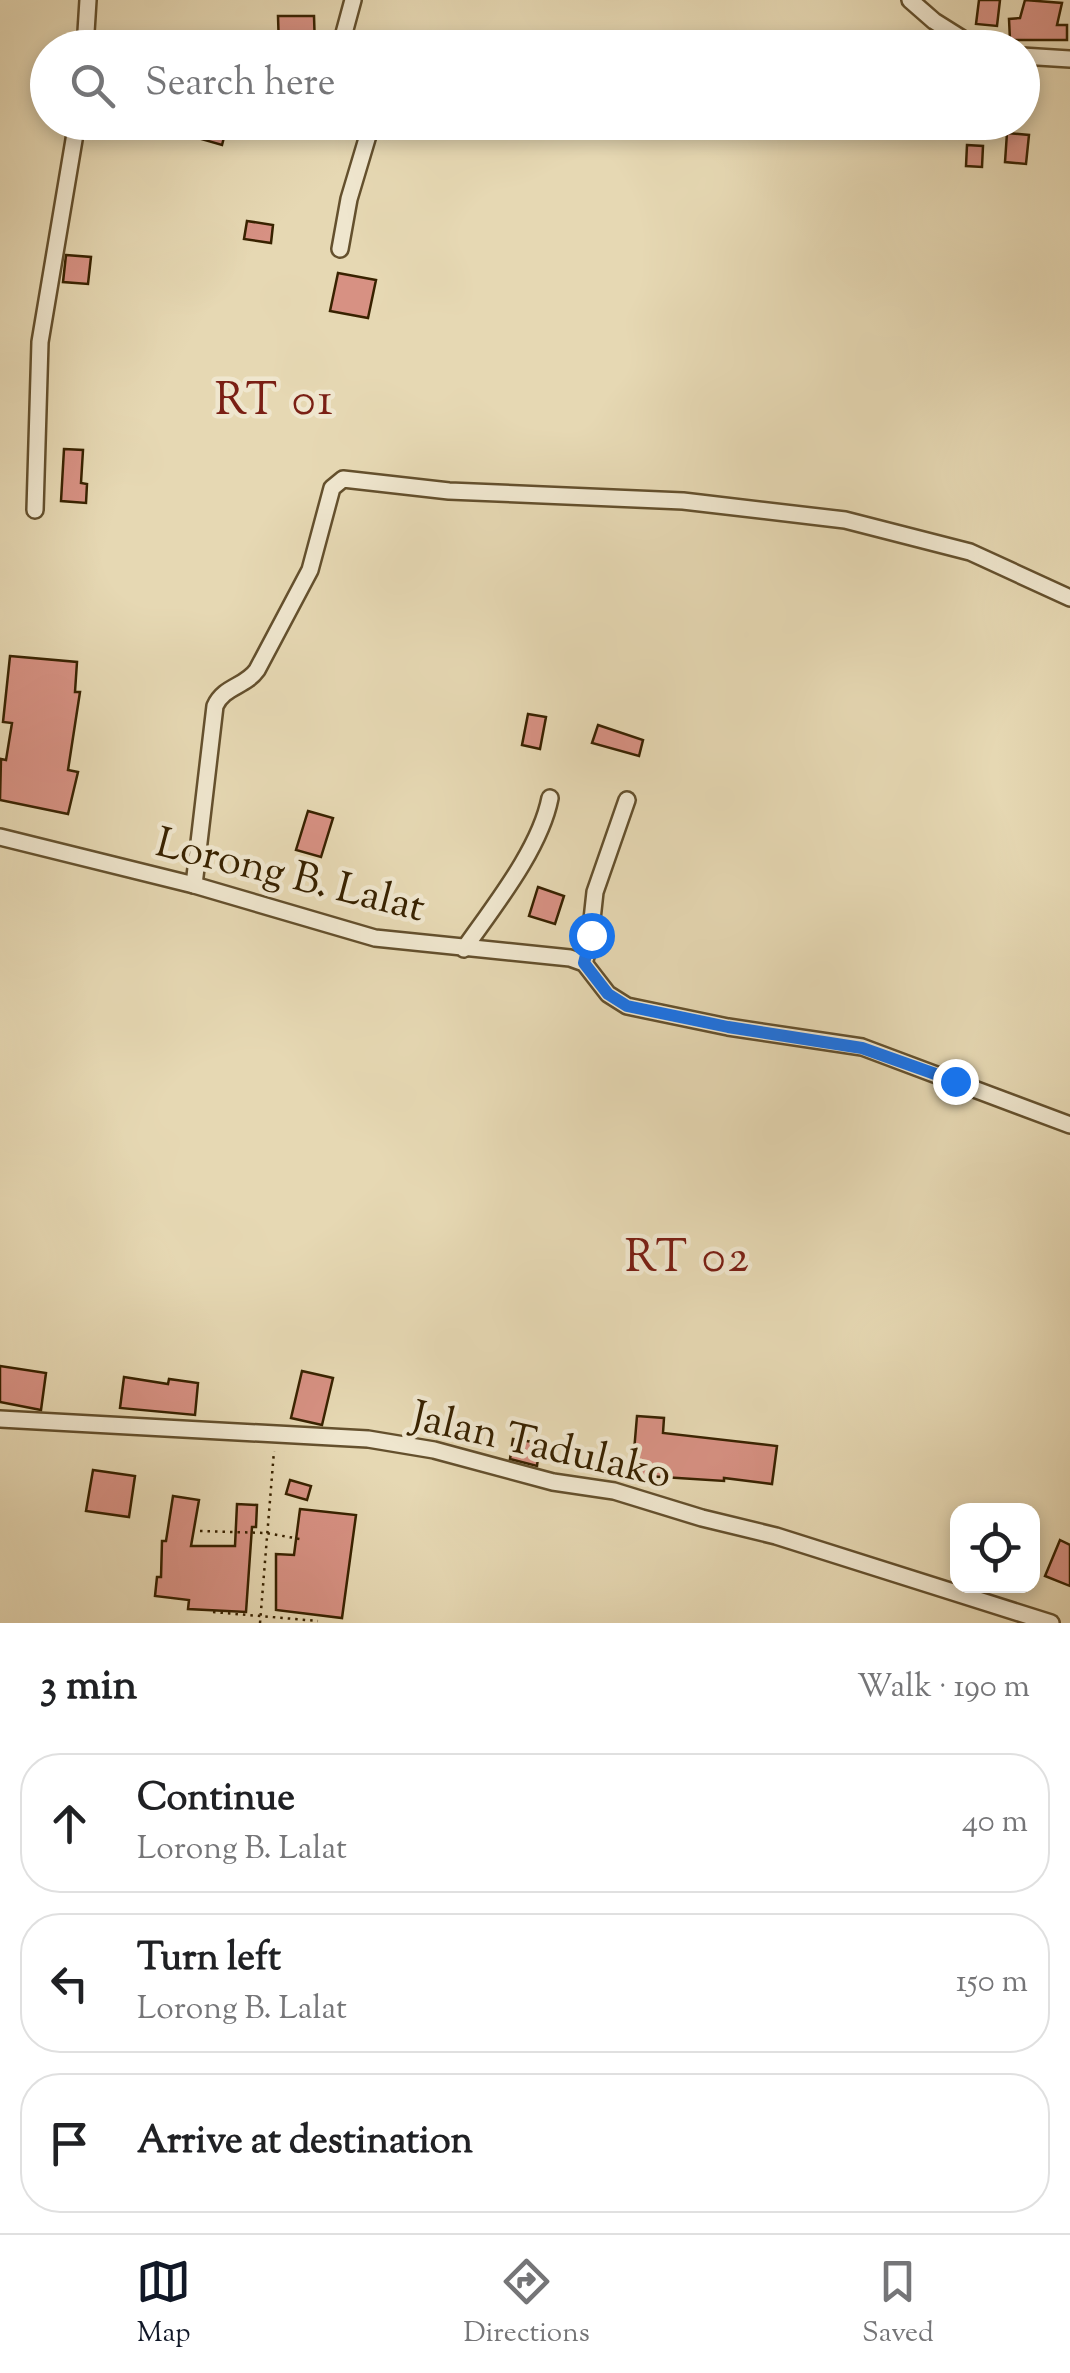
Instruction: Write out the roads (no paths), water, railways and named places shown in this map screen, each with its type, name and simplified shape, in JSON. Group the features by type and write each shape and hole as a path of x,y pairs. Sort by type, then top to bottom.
{"street":[{"path":"87,30 88,0"},
{"path":"344,30 352,0"},
{"path":"910,0 948,30"},
{"path":"1040,57 1070,59"},
{"path":"35,510 40,342 74,140"},
{"path":"340,249 348,199 366,140"},
{"path":"194,884 214,706 223,692 250,679 256,670 310,570 332,488 344,479 449,491 684,501 845,520 970,552 1070,598"},
{"path":"464,949 544,823 550,798"},
{"path":"627,800 595,892 584,963 608,994 627,1006 862,1048 1070,1125"},
{"name":"Lorong B. Lalat","path":"0,837 194,884 375,938 554,955 584,963"},
{"name":"Jalan Tadulako","path":"0,1419 368,1440 417,1448 553,1482 614,1491 848,1557 1052,1623"}],"district":[{"name":"RT 01","path":"275,398"},
{"name":"RT 02","path":"688,1255"}]}
